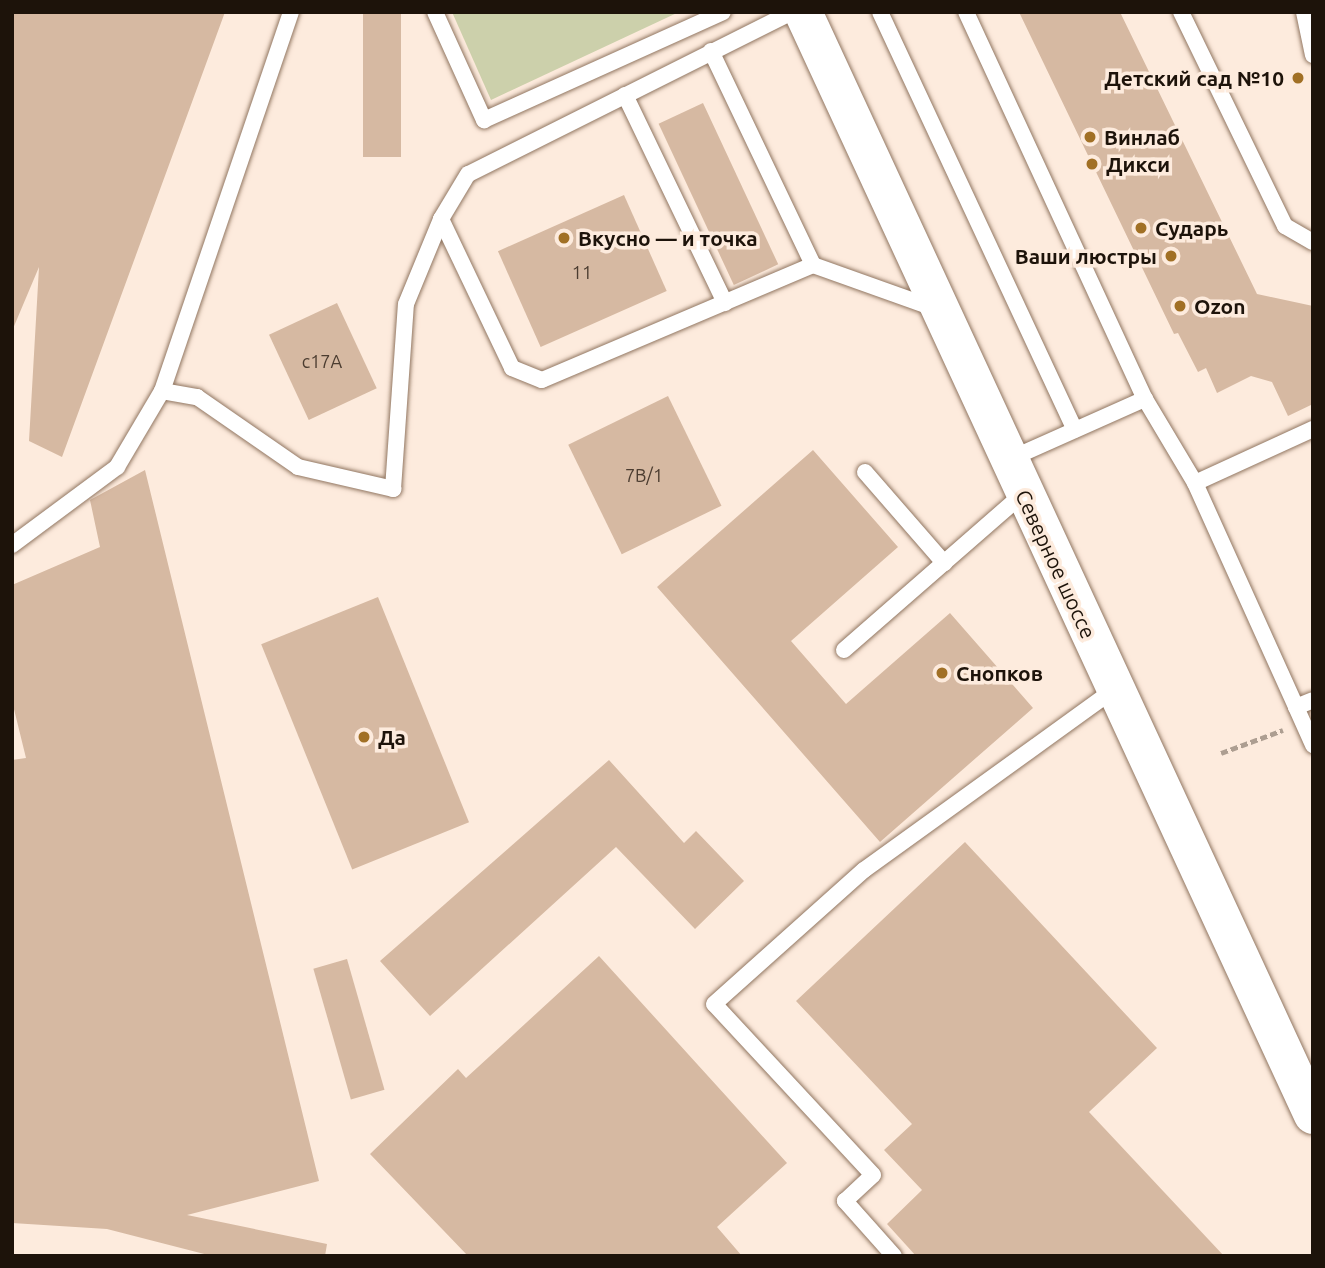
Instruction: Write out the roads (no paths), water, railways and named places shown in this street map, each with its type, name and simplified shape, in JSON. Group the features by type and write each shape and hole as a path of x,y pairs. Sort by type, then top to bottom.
{"main road":[{"name":"Северное шоссе","path":"803,12 1114,690 1313,1115"}],"lane":[{"path":"12,545 117,467 162,391 291,12"},
{"path":"435,12 484,120 723,12"},
{"path":"162,391 197,397 298,467 393,489 406,304 441,219 468,174 792,12"},
{"path":"880,12 1075,430"},
{"path":"966,12 1145,399 1195,484 1313,745"},
{"path":"1181,12 1284,226 1313,242"},
{"path":"1304,12 1313,55"},
{"path":"711,51 813,265"},
{"path":"625,95 725,303"},
{"path":"441,219 512,368 542,380 813,265 940,311"},
{"path":"844,650 944,563 1016,477 1075,430 1145,399"},
{"path":"1195,484 1313,429"},
{"path":"865,472 944,563"},
{"path":"894,1256 845,1200 873,1175 714,1004 864,870 1114,690"},
{"path":"1296,707 1313,700"}],"place":[{"name":"Детский сад №10","path":"1298,78"},
{"name":"Винлаб","path":"1090,137"},
{"name":"Дикси","path":"1092,164"},
{"name":"Сударь","path":"1141,228"},
{"name":"Вкусно — и точка","path":"564,238"},
{"name":"Ваши люстры","path":"1171,256"},
{"name":"Ozon","path":"1180,306"},
{"name":"Снопков","path":"942,673"},
{"name":"Да","path":"364,737"}]}
